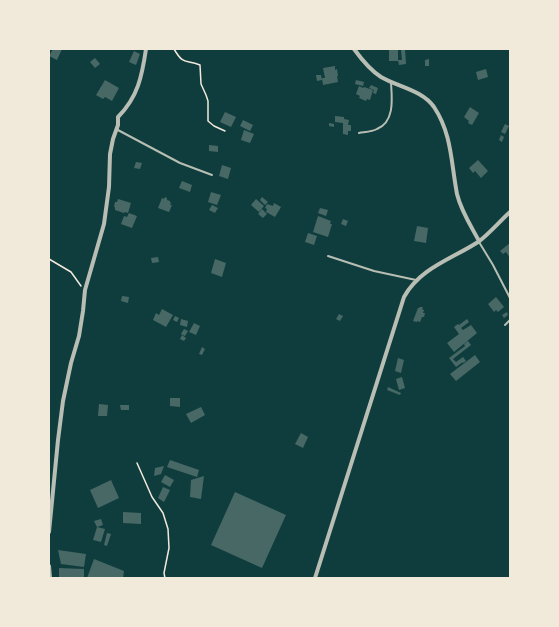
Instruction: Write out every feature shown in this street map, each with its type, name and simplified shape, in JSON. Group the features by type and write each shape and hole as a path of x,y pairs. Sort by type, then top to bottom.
{"street":[{"path":"49,532 59,427 63,401 79,336 83,311 84,290 104,224 109,187 110,154 113,139 118,125 118,117 130,104 137,88 144,66 146,49"},
{"path":"354,49 370,68 381,77 419,94 433,106 445,130 448,140 452,156 457,195 479,241"},
{"path":"315,578 404,297 416,280 444,261 479,241 510,212"},
{"path":"49,566 50,578"}],"lane":[{"path":"359,133 378,129 386,121 392,105 391,82"},
{"path":"116,129 180,163 212,174"},
{"path":"479,241 510,298"},
{"path":"328,256 374,270 416,280"},
{"path":"505,325 510,320"}],"path":[{"path":"174,49 182,60 200,65 201,84 208,101 208,121 214,126 225,131"},
{"path":"49,259 71,272 84,290"},
{"path":"137,463 152,497 163,513 168,529 169,548 164,573 165,578"}],"building":[{"path":"53,49 62,49 57,60 49,56"},
{"path":"405,49 406,64 399,65 398,60 402,60 401,50"},
{"path":"389,50 398,50 398,61 389,61"},
{"path":"134,51 140,54 136,65 129,62"},
{"path":"95,58 100,64 95,68 90,62"},
{"path":"429,59 429,66 425,66 425,60"},
{"path":"335,66 335,70 337,69 338,82 323,85 322,78 325,78 323,68"},
{"path":"486,69 488,77 478,80 476,72"},
{"path":"316,75 321,75 322,80 317,81"},
{"path":"105,80 119,88 112,101 105,97 103,99 96,95"},
{"path":"356,80 364,82 363,86 355,84"},
{"path":"371,85 378,88 376,94 373,93 374,90 369,88"},
{"path":"359,86 373,90 370,100 367,99 366,101 359,98 360,96 356,94"},
{"path":"470,107 479,113 472,125 468,123 469,121 464,117"},
{"path":"225,112 236,117 231,127 220,122"},
{"path":"335,116 344,117 344,119 349,120 348,125 351,125 351,131 348,131 348,135 343,134 343,123 335,122"},
{"path":"243,120 253,125 250,131 240,126"},
{"path":"329,123 334,124 334,127 329,126"},
{"path":"505,124 509,126 505,134 501,132"},
{"path":"244,130 254,134 250,143 241,140"},
{"path":"501,135 504,137 502,142 499,140"},
{"path":"209,145 218,146 218,152 209,151"},
{"path":"478,160 488,171 481,178 475,171 473,173 469,168"},
{"path":"136,162 142,163 140,169 134,168"},
{"path":"222,165 231,168 228,179 219,176"},
{"path":"182,181 192,185 190,192 179,188"},
{"path":"211,192 221,195 217,205 208,202"},
{"path":"165,197 170,201 170,205 172,205 169,212 158,208 162,198 164,199"},
{"path":"262,197 268,202 265,205 260,200"},
{"path":"118,199 131,203 128,213 115,210 115,202 117,202"},
{"path":"256,199 264,206 259,212 251,205"},
{"path":"274,203 281,207 275,217 266,212 267,209 265,208 267,204 273,206"},
{"path":"212,205 218,208 215,213 209,210"},
{"path":"320,208 328,210 326,216 318,213"},
{"path":"262,209 267,214 263,218 258,214"},
{"path":"129,213 137,216 132,228 121,224 124,216 127,217"},
{"path":"318,216 331,221 330,224 332,224 328,237 313,232"},
{"path":"343,219 348,221 346,226 341,224"},
{"path":"417,226 428,228 426,243 414,241"},
{"path":"308,233 317,236 314,245 305,242"},
{"path":"510,243 510,258 506,252 503,254 500,251"},
{"path":"158,257 159,262 152,263 151,258"},
{"path":"215,259 226,263 222,277 211,273"},
{"path":"122,296 129,297 128,303 121,301"},
{"path":"496,297 504,307 498,312 496,310 494,312 488,304"},
{"path":"423,307 423,313 425,313 424,317 422,317 420,322 413,321 418,308"},
{"path":"162,309 173,315 166,327 153,320 156,313 159,315"},
{"path":"507,312 508,315 504,318 502,315"},
{"path":"339,314 343,316 340,321 336,319"},
{"path":"175,316 179,318 177,322 173,320"},
{"path":"181,319 188,321 187,327 180,325"},
{"path":"467,319 469,322 461,328 463,330 471,325 477,333 454,352 447,343 459,334 454,327"},
{"path":"194,323 200,326 196,335 189,332"},
{"path":"184,329 188,331 185,336 181,334"},
{"path":"182,335 186,338 184,341 180,339"},
{"path":"468,341 471,345 453,359 456,362 463,357 466,361 456,367 449,358 465,346 464,344"},
{"path":"202,347 205,349 202,355 199,354"},
{"path":"475,355 480,362 456,381 450,374"},
{"path":"398,358 404,360 401,373 395,371"},
{"path":"402,377 405,388 399,390 396,379"},
{"path":"388,387 401,393 400,395 387,390"},
{"path":"170,398 180,398 180,407 170,406"},
{"path":"99,404 108,405 107,416 98,416"},
{"path":"120,405 129,405 129,410 121,410"},
{"path":"201,407 205,415 191,423 186,414"},
{"path":"301,433 308,437 303,448 295,444"},
{"path":"170,460 199,470 197,477 167,467"},
{"path":"164,466 161,474 154,476 155,468"},
{"path":"165,475 174,480 170,487 161,482"},
{"path":"204,476 201,499 190,497 191,480"},
{"path":"111,480 119,498 98,508 90,490"},
{"path":"163,487 170,490 164,502 158,498"},
{"path":"235,492 286,515 262,568 211,545"},
{"path":"123,512 141,513 141,524 123,523"},
{"path":"101,519 103,525 97,527 94,521"},
{"path":"97,527 105,529 101,542 93,540"},
{"path":"107,533 111,534 107,546 104,545"},
{"path":"58,550 86,554 84,567 61,564"},
{"path":"94,559 124,571 123,578 87,578"},
{"path":"59,568 84,569 84,578 59,578"}]}
